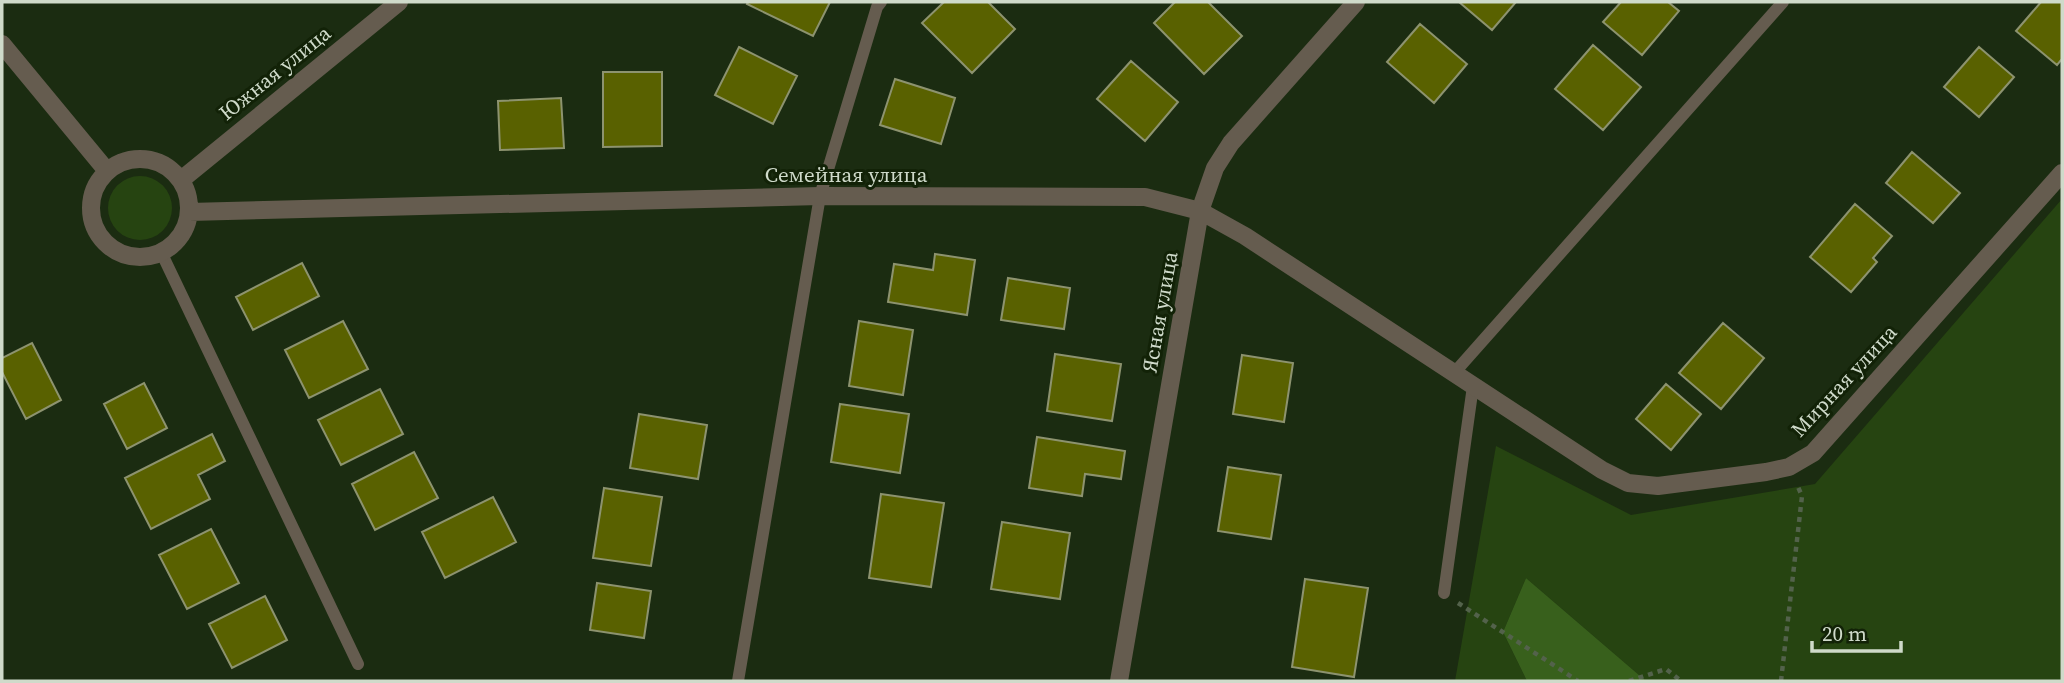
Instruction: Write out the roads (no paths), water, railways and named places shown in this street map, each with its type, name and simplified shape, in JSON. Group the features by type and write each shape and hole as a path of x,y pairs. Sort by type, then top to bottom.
{"street":[{"name":"Южная улица","path":"181,180 399,2"},
{"name":"Ясная улица","path":"1119,681 1200,211 1215,167 1231,143 1356,2"},
{"path":"2,44 107,172"},
{"path":"137,159 154,161 169,168 181,180 187,195 189,212 184,228 175,242 161,252 130,256 104,241 91,213 97,183 107,172 121,163 137,159"},
{"name":"Мирная улица","path":"1455,372 1602,470 1628,483 1658,486 1789,467 1813,453 2062,173"},
{"name":"Семейная улица","path":"189,212 820,197 1145,197 1200,211 1245,236 1455,372"}],"lane":[{"path":"738,681 820,197 877,7 881,2"},
{"path":"1455,372 1783,2"},
{"path":"161,252 358,664"},
{"path":"1444,593 1473,386"}]}
